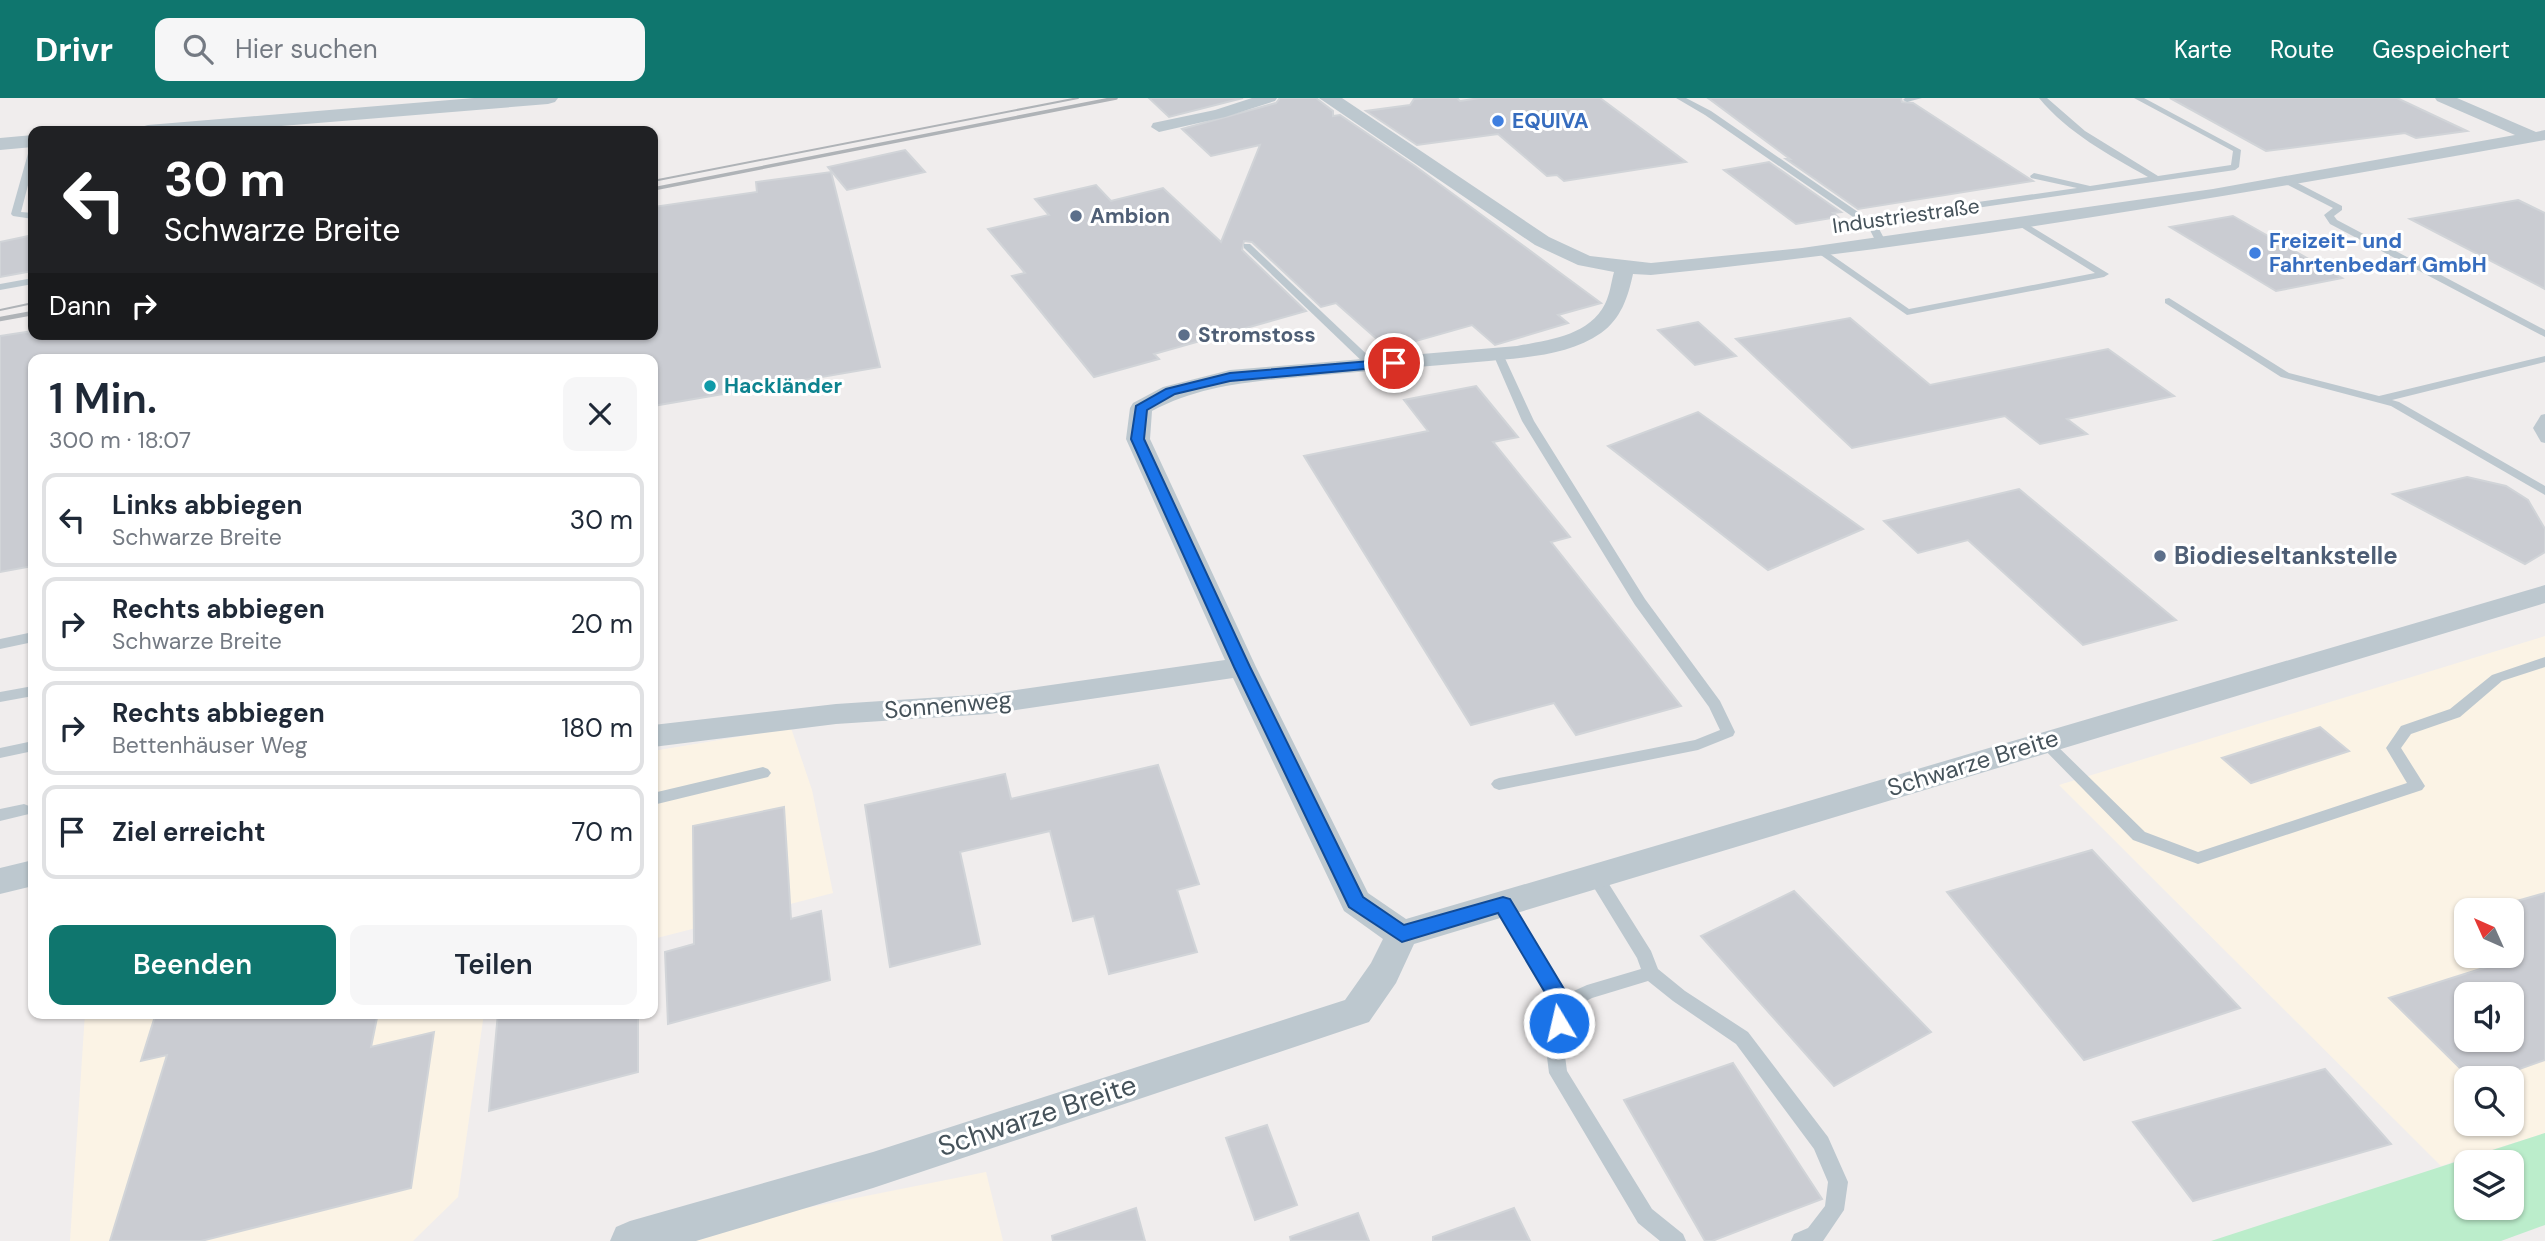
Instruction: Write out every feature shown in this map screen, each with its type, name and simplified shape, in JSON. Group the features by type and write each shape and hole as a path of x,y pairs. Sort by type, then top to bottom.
{"street":[{"path":"209,126 548,98"},
{"path":"1159,128 1219,114 1269,98"},
{"name":"Industriestraße","path":"1329,98 1542,241 1585,261 1625,268 1710,265 1820,251 1877,234 2019,222 2287,181 2540,136"},
{"name":"Industriestraße","path":"2443,98 2540,136"},
{"path":"0,144 28,141"},
{"path":"1402,934 1356,902 1242,667 1138,439 1140,408 1171,391 1230,377 1498,354 1561,344 1589,334 1614,305 1625,268"},
{"name":"Schwarze Breite","path":"630,1241 873,1170 1357,1011 1384,973 1402,934 2043,741 2545,594"},
{"name":"Sonnenweg","path":"658,735 836,714 989,704 1242,667"},
{"path":"0,881 28,874"}],"lane":[{"path":"1680,98 1708,113 1877,234 1923,213 2235,167 2237,150 2138,98"},
{"path":"1907,100 1918,98"},
{"path":"2043,98 2053,110 2103,146 2158,179"},
{"path":"2034,176 2095,189"},
{"path":"2287,181 2339,208 2329,215 2333,222 2545,334"},
{"path":"28,187 16,214 28,215"},
{"path":"1820,251 1907,312 2104,274 2019,222"},
{"path":"1247,246 1372,365"},
{"path":"0,287 28,282"},
{"path":"2169,301 2285,375 2381,399 2406,410 2545,491"},
{"path":"1498,354 1528,421 1640,601 1715,705 1728,732 1698,745 1499,784"},
{"path":"2381,399 2545,359"},
{"path":"2545,417 2539,428 2545,440"},
{"path":"0,644 28,638"},
{"path":"2043,741 2139,836 2197,858 2417,786 2393,748 2406,730 2455,713 2497,678 2545,662"},
{"path":"0,697 28,692"},
{"path":"0,753 28,747"},
{"path":"658,798 763,773"},
{"path":"0,814 24,810"},
{"path":"1596,877 1646,956 1651,973 1679,996 1742,1038 1821,1143 1838,1181 1834,1210 1815,1235 1801,1241"},
{"path":"1503,904 1563,1004 1554,1041 1558,1073 1645,1216 1676,1241"},
{"path":"1563,1004 1587,992 1651,973"}],"shaded area":[{"path":"2545,636 2545,1133 2491,1150 2454,1150 2454,1162 2441,1166 2059,785"},
{"path":"791,728 812,790 833,893 658,938 658,750"},
{"path":"85,1019 483,1019 458,1197 413,1241 70,1241"},
{"path":"986,1172 1003,1241 673,1241 686,1232"}],"green space":[{"path":"2545,1133 2545,1225 2501,1241 2211,1241 2454,1162 2454,1220 2524,1220 2524,1150 2492,1150"}],"building":[{"path":"1149,98 1243,98 1169,117"},
{"path":"1280,98 1316,98 1333,111 1333,116 1340,115 1415,166 1601,303 1558,315 1568,323 1495,345 1472,325 1388,349 1336,303 1321,307 1252,242 1244,241 1242,250 1306,311 1154,354 1159,359 1094,377 1012,276 1025,273 988,229 1049,215 1035,199 1096,185 1111,201 1163,188 1221,242 1260,145 1211,156 1182,129 1276,103"},
{"path":"1457,98 1460,101 1480,98 1600,98 1686,162 1564,181 1557,175 1547,176 1498,134 1417,145 1366,111 1410,105 1414,99"},
{"path":"1708,98 1901,98 1902,102 1913,103 2033,181 1858,209 1786,159 1790,159"},
{"path":"2170,98 2397,98 2467,131 2416,138 2405,133 2266,151"},
{"path":"905,150 925,172 847,190 828,167"},
{"path":"1769,162 1841,212 1833,213 1838,217 1796,224 1724,170"},
{"name":"Hackländer","path":"831,172 880,367 658,405 658,354 28,354 28,567 0,572 0,336 28,332 28,340 658,340 658,206 757,192 756,182"},
{"path":"2518,200 2545,213 2545,289 2410,219"},
{"name":"Freizeit- und Fahrtenbedarf GmbH","path":"2233,216 2342,278 2276,291 2170,227"},
{"path":"28,236 28,272 0,277 0,242"},
{"path":"1850,318 1930,385 2108,349 2174,396 2067,419 2087,434 2040,444 2005,416 1852,448 1736,339"},
{"path":"1698,322 1736,356 1695,365 1658,330"},
{"path":"1476,386 1518,437 1493,442 1570,537 1551,542 1681,706 1576,735 1554,703 1471,725 1304,456 1428,431 1404,400"},
{"path":"1698,412 1863,529 1768,570 1608,446"},
{"path":"2467,477 2506,486 2528,500 2545,529 2545,552 2525,564 2393,494"},
{"path":"2019,489 2176,620 2083,645 1968,540 1918,553 1884,521"},
{"path":"2320,727 2349,751 2251,783 2222,758"},
{"path":"1158,765 1199,884 1177,890 1197,952 1109,974 1094,916 1073,921 1050,831 960,852 980,944 890,967 865,805 1005,774 1011,799"},
{"path":"784,807 791,919 821,911 830,980 668,1024 665,952 694,944 693,826"},
{"path":"2092,850 2240,1008 2084,1060 1947,892"},
{"path":"1794,891 1931,1032 1834,1086 1701,936"},
{"path":"2545,893 2545,1060 2524,1067 2458,1066 2389,998 2483,968 2524,968 2524,899"},
{"path":"154,1019 377,1019 371,1047 434,1032 411,1188 201,1241 110,1241 167,1055 141,1061"},
{"path":"497,1019 638,1019 638,1072 489,1111"},
{"path":"1733,1063 1822,1199 1712,1241 1705,1241 1624,1100"},
{"path":"2325,1069 2391,1144 2193,1201 2133,1122"},
{"path":"1267,1125 1297,1205 1255,1220 1226,1138"},
{"path":"1136,1208 1145,1241 1053,1241 1052,1236"},
{"path":"1514,1208 1530,1241 1433,1241 1433,1237"},
{"path":"1358,1213 1369,1241 1291,1241 1290,1237"}],"tram line":[{"path":"658,180 1078,98"},
{"path":"0,310 28,304"}],"railway":[{"path":"658,188 1116,98"},
{"path":"0,319 28,314"}],"place":[{"name":"EQUIVA","path":"1498,121"},
{"name":"Ambion","path":"1076,216"},
{"name":"Freizeit- und Fahrtenbedarf GmbH","path":"2255,253"},
{"name":"Stromstoss","path":"1184,335"},
{"name":"Hackländer","path":"710,386"},
{"name":"Biodieseltankstelle","path":"2160,556"}],"route":[{"path":"1394,363 1230,377 1171,391 1140,408 1138,439 1242,667 1356,902 1402,934 1503,904 1563,1004 1559,1023"}]}
